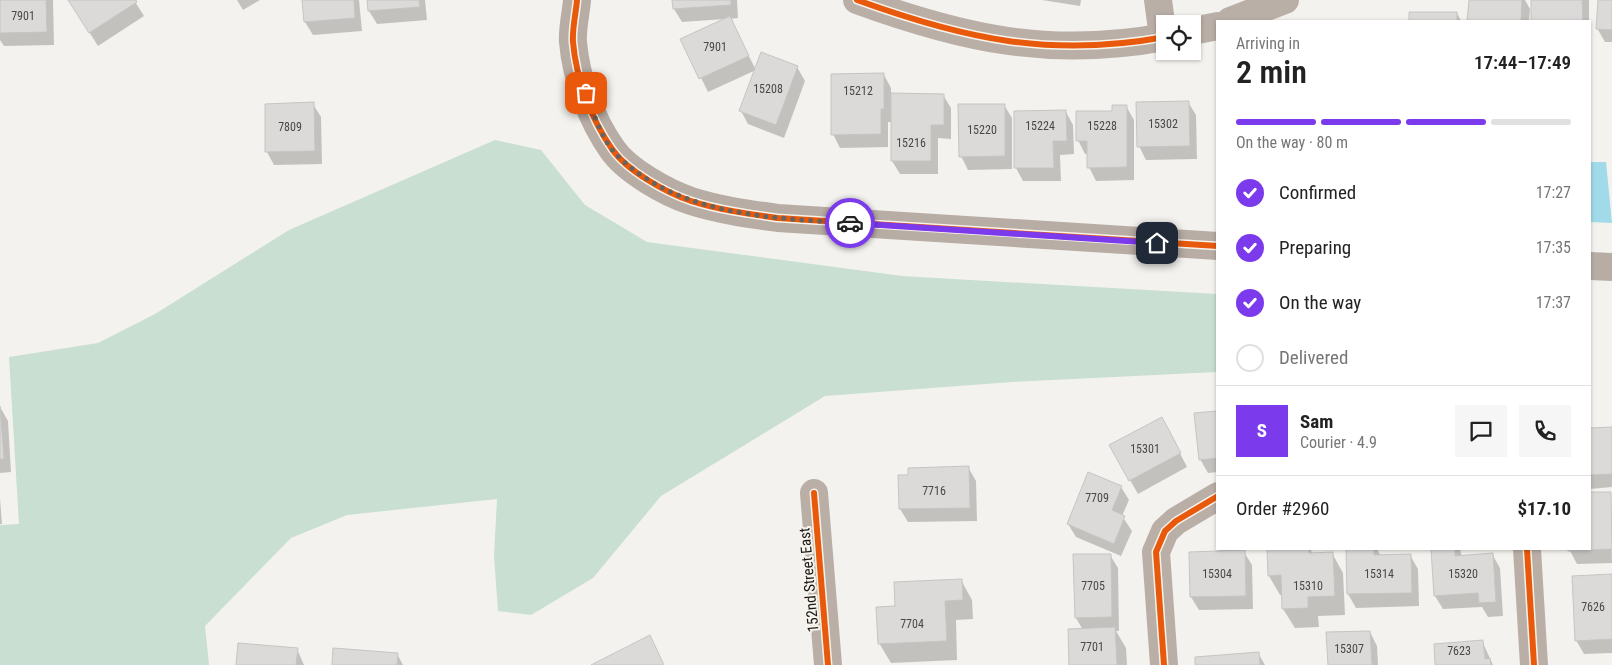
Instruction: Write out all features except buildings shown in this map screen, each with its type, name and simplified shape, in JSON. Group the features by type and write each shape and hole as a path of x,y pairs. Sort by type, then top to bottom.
{"street":[{"path":"577,0 573,40 577,67 590,106 613,150 638,172 662,188 692,201 737,212 835,222 1216,246"},
{"path":"857,0 910,20 1000,41 1072,47 1118,45 1156,38"},
{"path":"1158,0 1160,15"},
{"path":"1233,20 1285,0"},
{"path":"1201,29 1216,26"},
{"path":"1591,266 1612,267"},
{"name":"152nd Street East","path":"814,493 828,665"},
{"path":"1164,665 1156,552 1165,531 1176,520 1216,497"},
{"path":"1527,550 1534,665"}],"green space":[{"path":"495,140 541,150 585,205 647,242 902,276 1216,294 1216,372 1012,382 825,396 661,496 593,578 531,615 498,611 494,556 497,499 347,515 291,538 205,626 209,665 0,665 0,525 19,524 9,357 98,343 155,314 289,230"}],"water":[{"path":"1591,162 1606,162 1612,223 1591,222"}],"cycle path":[{"path":"577,0 573,37 577,70 597,125 612,149 627,165 659,187 681,197 723,209 778,218 1216,246"},
{"path":"857,0 934,25 1008,41 1084,46 1156,38"},
{"path":"814,493 828,665"},
{"path":"1164,665 1156,552 1165,531 1176,521 1216,497"},
{"path":"1527,550 1534,665"}],"way so far":[{"path":"586,93 590,106 613,150 638,172 662,188 692,201 737,212 778,218 850,223"}],"route":[{"path":"850,223 1157,243"}]}
